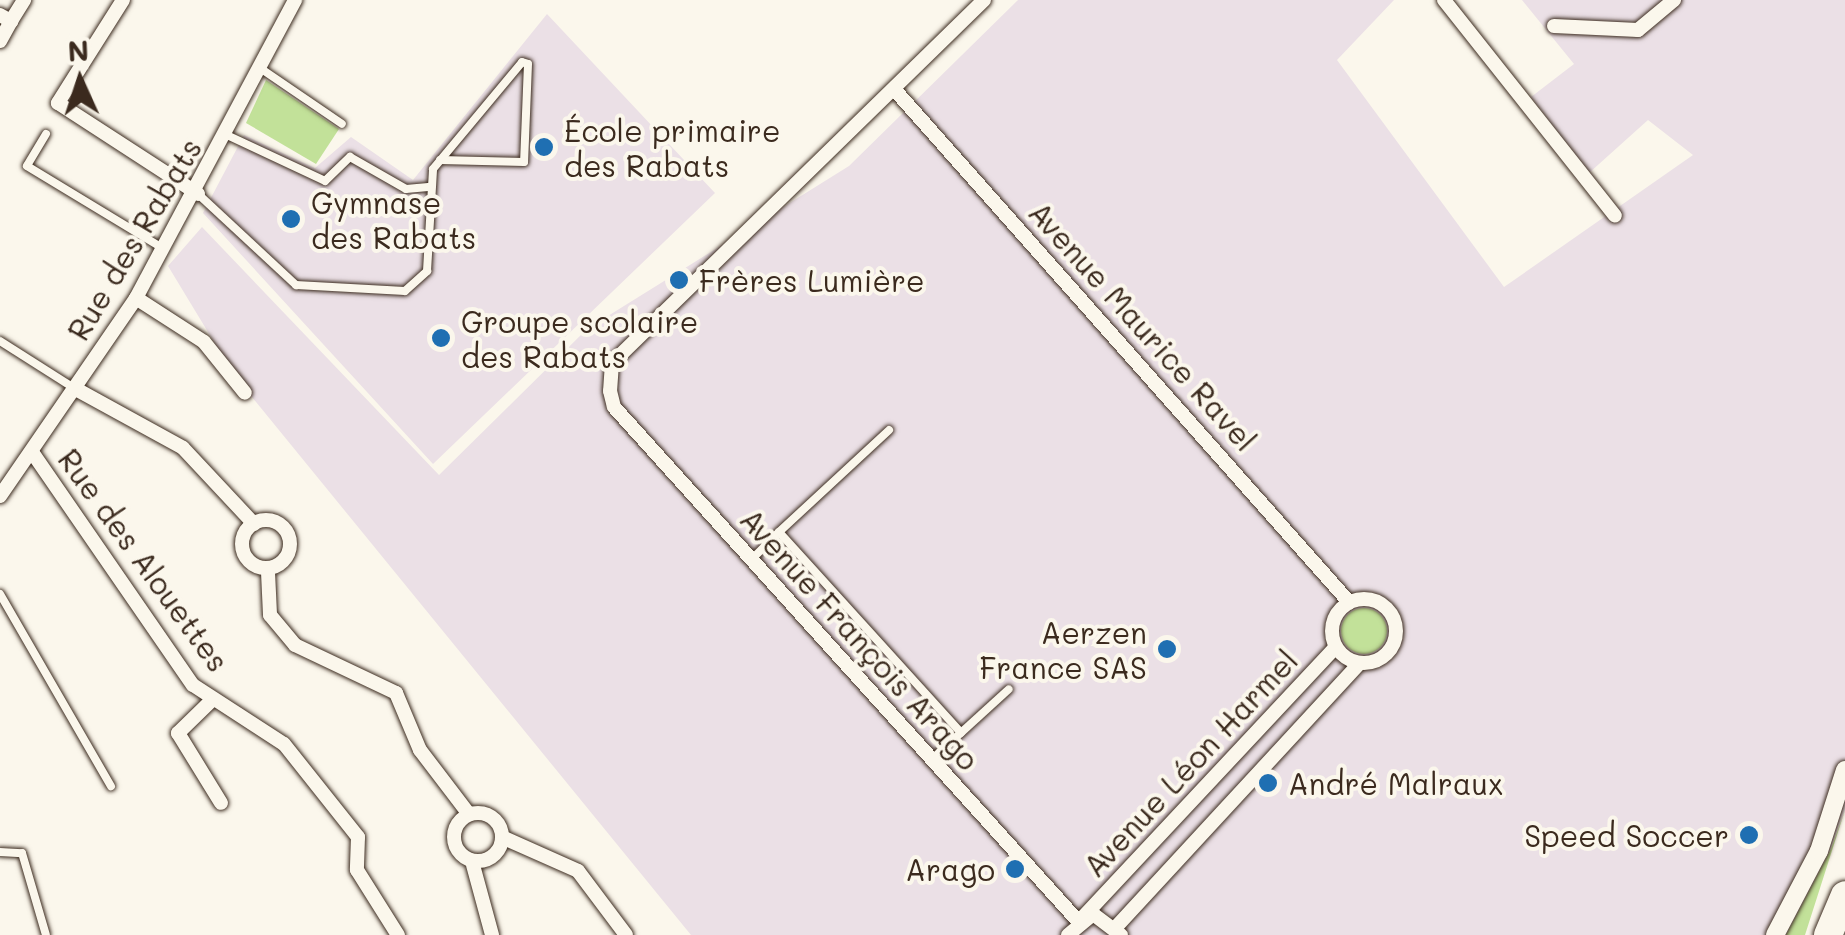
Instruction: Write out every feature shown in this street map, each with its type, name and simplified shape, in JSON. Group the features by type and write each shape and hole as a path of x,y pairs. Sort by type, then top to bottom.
{"highway":[{"path":"1828,935 1845,895"}],"street":[{"path":"0,41 6,18 24,0"},
{"path":"122,0 58,103 198,194"},
{"name":"Rue des Rabats","path":"0,496 136,298 198,194 295,0"},
{"path":"894,89 984,0"},
{"path":"1444,0 1615,216"},
{"path":"1554,26 1638,30 1674,0"},
{"name":"Avenue François Arago","path":"894,89 612,364 610,391 614,407 932,760 1081,918"},
{"name":"Avenue Maurice Ravel","path":"894,89 1349,602"},
{"path":"136,298 204,342 245,392"},
{"path":"74,388 182,448 254,524"},
{"name":"Rue des Alouettes","path":"32,452 193,685 284,744 358,837 357,870 398,935"},
{"path":"254,524 280,522 294,540 268,572 270,615 295,644 396,694 420,750 468,812 504,838 578,871 626,935"},
{"path":"254,524 244,556 268,572"},
{"path":"1349,602 1381,604 1394,620 1389,652 1359,664 1335,648 1334,617 1349,602"},
{"name":"Avenue Léon Harmel","path":"1068,935 1335,648"},
{"name":"Avenue Léon Harmel","path":"1119,930 1359,664"},
{"path":"213,699 178,733 221,804"},
{"path":"1776,935 1819,851 1845,770"},
{"path":"468,812 454,833 473,864 492,935"},
{"path":"473,864 504,838"},
{"path":"1081,918 1119,930"}],"lane":[{"path":"198,194 296,285 406,291 426,271 431,187 440,160 522,62 528,64 524,162 440,160"},
{"path":"260,68 342,124"},
{"path":"46,134 27,166 164,250"},
{"path":"229,136 325,181 350,157 406,188 431,187"},
{"path":"0,341 74,388"},
{"path":"752,560 889,430"},
{"path":"779,532 961,733"},
{"path":"0,594 111,786"},
{"path":"932,760 1010,689"},
{"path":"0,852 22,854 46,935"}],"shaded area":[{"path":"1018,0 1394,0 1337,60 1504,287 1693,155 1648,120 1589,173 1531,97 1574,64 1522,0 1845,0 1845,810 1799,935 691,935 234,375 168,266 202,227 439,475 587,329 849,166"},
{"name":"Groupe scolaire des Rabats","path":"547,14 715,193 433,464 203,213 244,135 315,168 351,137 413,180"}],"green space":[{"path":"266,80 339,129 316,164 246,123"},
{"path":"1364,608 1381,614 1387,631 1381,648 1364,654 1347,648 1341,631 1347,614"},
{"path":"1845,810 1805,935 1786,935 1831,849"}],"place":[{"name":"École primaire des Rabats","path":"544,147"},
{"name":"Gymnase des Rabats","path":"291,219"},
{"name":"Frères Lumière","path":"679,280"},
{"name":"Groupe scolaire des Rabats","path":"441,338"},
{"name":"Aerzen France SAS","path":"1167,649"},
{"name":"André Malraux","path":"1268,783"},
{"name":"Speed Soccer","path":"1749,835"},
{"name":"Arago","path":"1015,869"}]}
